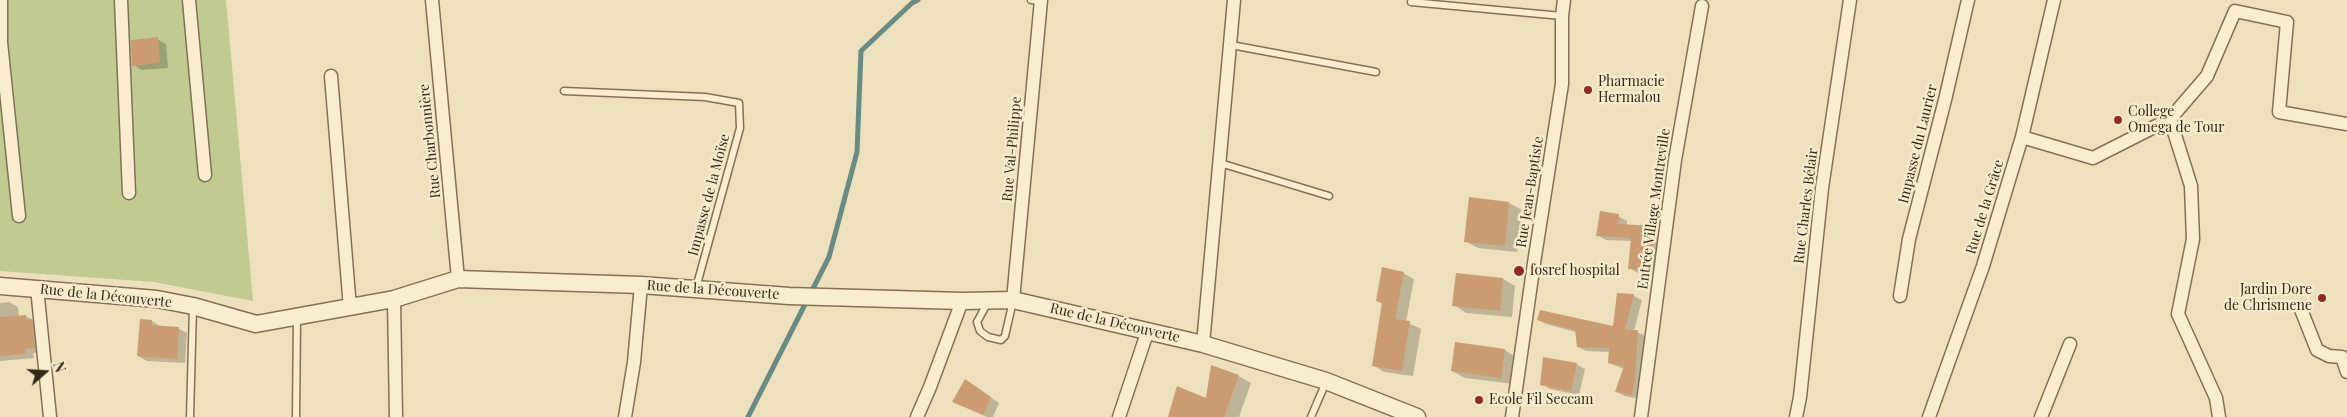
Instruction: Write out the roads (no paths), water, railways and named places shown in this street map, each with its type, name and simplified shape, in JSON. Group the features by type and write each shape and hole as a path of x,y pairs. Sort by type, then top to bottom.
{"street":[{"path":"0,0 1,42 19,216"},
{"path":"121,0 129,193"},
{"path":"189,0 205,175"},
{"name":"Rue Charbonnière","path":"432,0 458,278"},
{"name":"Rue Val-Philippe","path":"1013,300 1038,0"},
{"path":"1203,344 1234,0"},
{"name":"Rue Jean-Baptiste","path":"1512,417 1562,84 1562,16 1564,0"},
{"name":"Rue Charles Bélair","path":"1796,417 1800,397 1822,188 1850,0"},
{"name":"Impasse du Laurier","path":"1900,296 1909,239 1945,100 1968,0"},
{"name":"Rue de la Grâce","path":"1929,417 1983,266 2022,137 2054,0"},
{"name":"Entrée Village Montreville","path":"1641,417 1675,160 1702,6"},
{"path":"2022,137 2093,158 2170,118 2207,76 2236,11 2287,22 2279,112 2347,124"},
{"path":"331,76 350,308"},
{"path":"2170,118 2190,186 2193,239 2178,314 2216,398 2219,417"},
{"name":"Rue de la Découverte","path":"0,286 157,299 193,306 256,324 394,299 458,278 641,285 789,296 962,301 1013,300 1203,344 1326,381 1417,417"},
{"path":"625,417 634,362 641,285"},
{"path":"38,288 50,417"},
{"path":"394,299 396,417"},
{"path":"917,417 962,301"},
{"path":"2300,307 2317,350 2329,356 2345,356 2347,372"},
{"path":"1119,417 1148,330"},
{"path":"2041,417 2070,344"}],"lane":[{"path":"1411,2 1562,16"},
{"path":"1231,44 1376,72"},
{"name":"Impasse de la Moïse","path":"564,91 706,97 739,103 740,128 696,288"},
{"path":"1220,163 1329,196"},
{"path":"989,301 977,322 980,331 988,337 1001,340 1005,336 1013,300"},
{"path":"190,417 193,306"},
{"path":"296,417 297,317"},
{"path":"1311,417 1326,381"}],"waterway":[{"path":"748,417 829,257 857,152 861,51 912,3 918,0"}],"place":[{"name":"Pharmacie Hermalou","path":"1588,90"},
{"name":"College Omega de Tour","path":"2118,120"},
{"name":"fosref hospital","path":"1519,271"},
{"name":"Jardin Dore de Chrismene","path":"2322,298"},
{"name":"Ecole Fil Seccam","path":"1479,400"}]}
